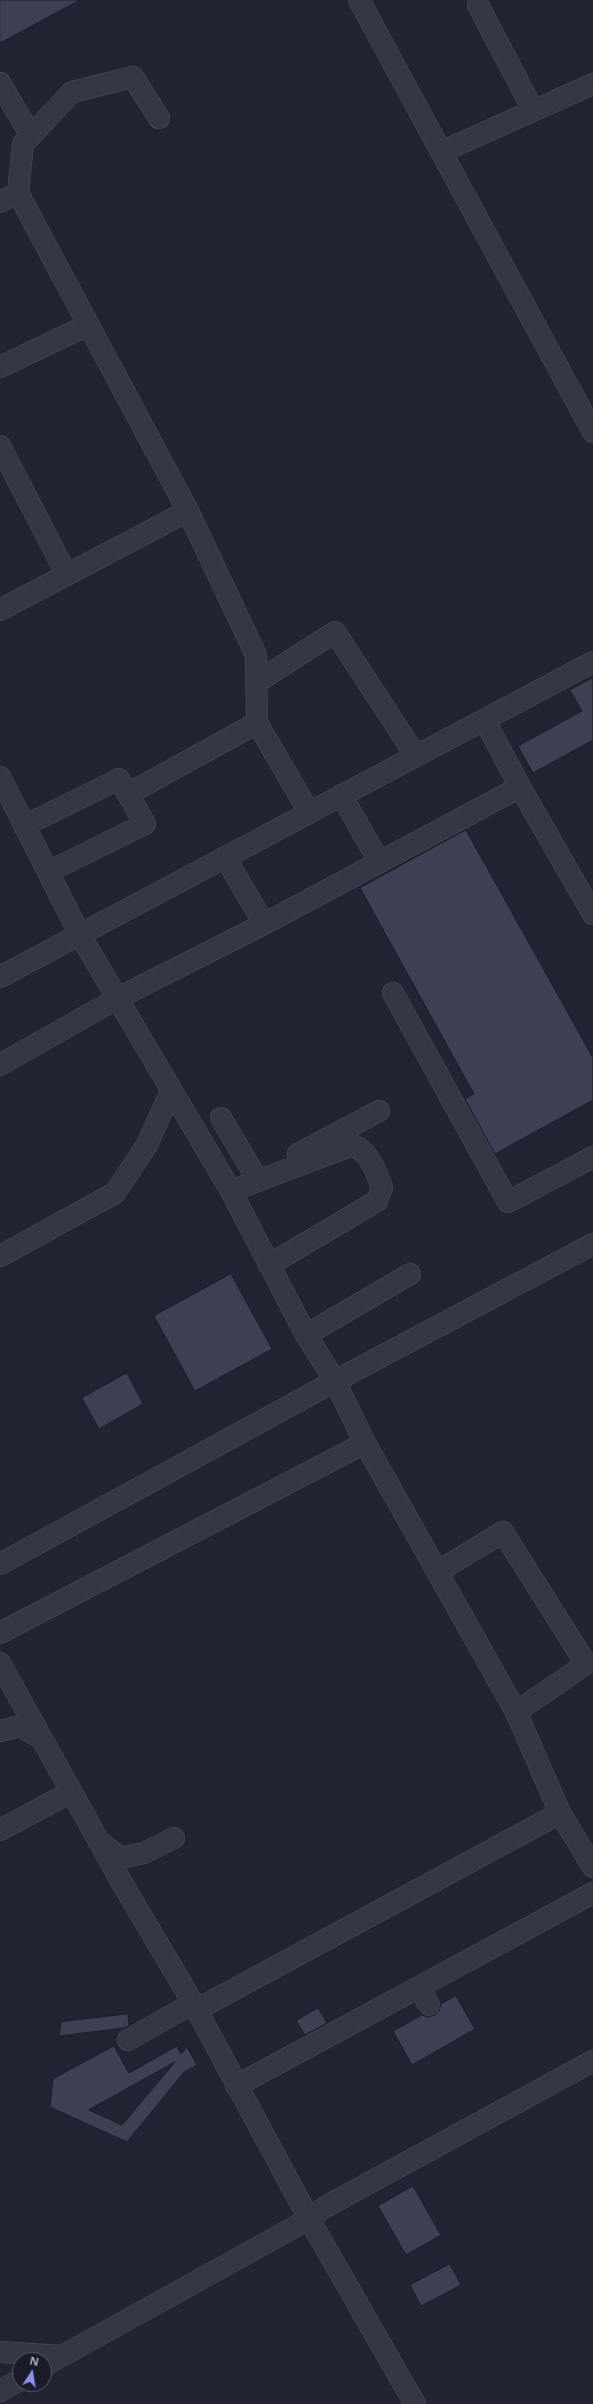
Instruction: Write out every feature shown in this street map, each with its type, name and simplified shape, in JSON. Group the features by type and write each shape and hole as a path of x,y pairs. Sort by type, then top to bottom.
{"lane":[{"path":"359,0 593,432"},
{"path":"478,5 534,110"},
{"path":"159,118 133,78 72,92 23,144 9,198 88,325 188,511 256,655 257,723 309,812"},
{"path":"0,83 31,136"},
{"path":"441,152 593,84"},
{"path":"0,367 88,325"},
{"path":"0,446 6,473 67,575"},
{"path":"0,610 188,511"},
{"path":"257,682 334,632 416,756"},
{"path":"0,977 341,795 485,721 593,662"},
{"path":"485,721 520,787 593,914"},
{"path":"128,794 257,723"},
{"path":"0,777 6,804 24,826 80,935 231,1191 306,1335 335,1381 365,1443 516,1712 560,1813 593,1867"},
{"path":"24,826 119,779 145,824 48,872"},
{"path":"0,1065 118,998 264,924 379,861 520,787"},
{"path":"341,795 379,861"},
{"path":"225,857 264,924"},
{"path":"394,993 508,1202 593,1157"},
{"path":"0,1256 115,1193 147,1145 171,1091"},
{"path":"231,1191 379,1111"},
{"path":"221,1118 256,1177"},
{"path":"231,1191 353,1145 363,1150 375,1170 382,1187 377,1201 269,1265"},
{"path":"0,1564 335,1381 593,1244"},
{"path":"306,1335 410,1274"},
{"path":"0,1634 365,1443"},
{"path":"437,1572 503,1532 586,1664 516,1712"},
{"path":"2,1670 122,1883 194,2006 308,2219 410,2402"},
{"path":"0,1732 20,1726 41,1738"},
{"path":"0,1829 72,1792"},
{"path":"128,2040 560,1813"},
{"path":"98,1840 120,1858 144,1853 174,1838"},
{"path":"122,1883 128,1868 144,1853"},
{"path":"236,2086 424,1996 593,1893"},
{"path":"52,2362 308,2219 325,2207 593,2061"},
{"path":"0,2352 62,2356"},
{"path":"0,2391 12,2384"}],"building":[{"path":"0,0 80,0 0,43"},
{"path":"593,678 593,740 533,773 518,746 582,711 570,690"},
{"path":"466,830 593,1058 593,1100 495,1154 465,1099 474,1094 360,888"},
{"path":"231,1274 272,1349 195,1391 154,1316"},
{"path":"127,1373 143,1404 99,1429 82,1398"},
{"path":"456,1996 475,2029 412,2065 393,2031 422,2015 428,2017 435,2015 439,2011 441,2004"},
{"path":"318,2008 327,2023 305,2035 296,2021"},
{"path":"128,2014 129,2026 124,2028 59,2036 61,2022"},
{"path":"114,2046 129,2073 177,2046 181,2054 187,2047 197,2065 184,2072 127,2142 50,2107 53,2079","holes":["175,2062 122,2125 89,2110"]},
{"path":"413,2186 441,2235 406,2255 378,2206"},
{"path":"450,2264 461,2285 421,2306 410,2285"}]}
